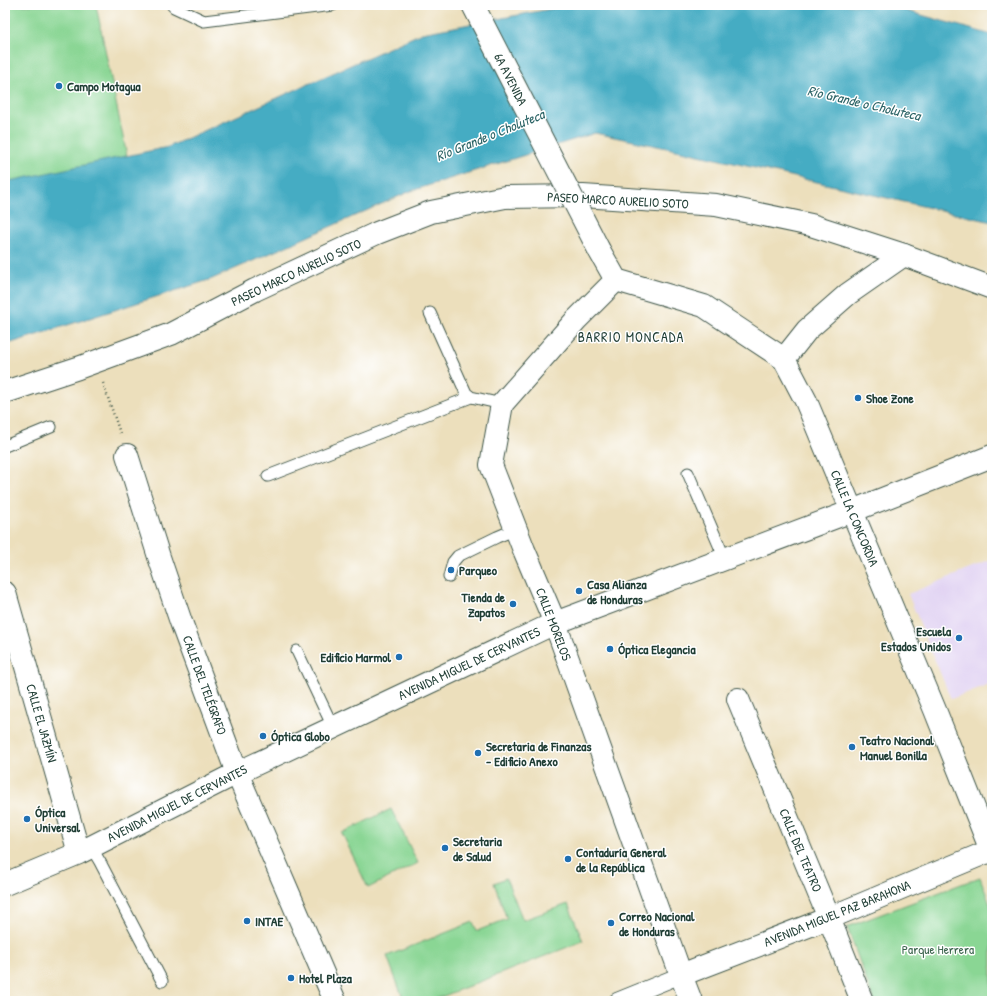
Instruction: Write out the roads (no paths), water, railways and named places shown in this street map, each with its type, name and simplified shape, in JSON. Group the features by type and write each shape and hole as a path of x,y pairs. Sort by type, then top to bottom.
{"street":[{"name":"6A AVENIDA","path":"473,5 599,250 616,280"},
{"name":"PASEO MARCO AURELIO SOTO","path":"5,392 171,334 255,290 377,233 431,212 505,197 583,196 716,205 811,225 904,255 992,288"},
{"path":"784,359 807,330 848,294 904,255"},
{"name":"CALLE LA CONCORDIA","path":"616,280 704,306 784,359 806,401 936,710 992,851"},
{"path":"502,404 576,320 616,280"},
{"name":"CALLE MORELOS","path":"502,404 491,465 555,623 691,1001"},
{"name":"CALLE DEL TELÉGRAFO","path":"127,455 179,615 237,773 335,1001"},
{"name":"AVENIDA MIGUEL DE CERVANTES","path":"5,884 85,850 237,773 555,623 852,511 992,456"},
{"name":"CALLE EL JAZMÍN","path":"5,593 85,850"},
{"name":"CALLE DEL TEATRO","path":"738,699 862,1001"},
{"name":"AVENIDA MIGUEL PAZ BARAHONA","path":"681,975 829,918 992,851"},
{"path":"616,1001 681,975"}],"lane":[{"path":"172,5 204,21 333,5"},
{"path":"430,313 466,393 471,397 502,404"},
{"path":"268,476 471,397"},
{"path":"5,446 51,427"},
{"path":"688,473 725,559"},
{"path":"449,577 453,562 458,556 516,529"},
{"path":"297,651 334,727"},
{"path":"85,850 104,869 162,981"}],"water":[{"name":"Río Grande o Choluteca","path":"572,5 886,5 992,35 992,222 681,151 595,133 411,191 212,279 5,345 5,182 168,147 422,33"}],"place":[{"name":"Campo Motagua","path":"59,86"},
{"name":"Shoe Zone","path":"858,398"},
{"name":"Parqueo","path":"451,570"},
{"name":"Casa Alianza de Honduras","path":"579,591"},
{"name":"Tienda de Zapatos","path":"513,604"},
{"name":"Escuela Estados Unidos","path":"959,638"},
{"name":"Óptica Elegancia","path":"610,649"},
{"name":"Edificio Marmol","path":"399,657"},
{"name":"Óptica Globo","path":"263,736"},
{"name":"Teatro Nacional Manuel Bonilla","path":"852,747"},
{"name":"Secretaria de Finanzas - Edificio Anexo","path":"478,753"},
{"name":"Óptica Universal","path":"27,819"},
{"name":"Secretaria de Salud","path":"445,848"},
{"name":"Contaduría General de la República","path":"568,859"},
{"name":"INTAE","path":"247,921"},
{"name":"Correo Nacional de Honduras","path":"611,923"},
{"name":"Hotel Plaza","path":"291,978"}],"district":[{"name":"BARRIO MONCADA","path":"631,337"}],"park label":[{"name":"Parque Herrera","path":"938,949"}]}
